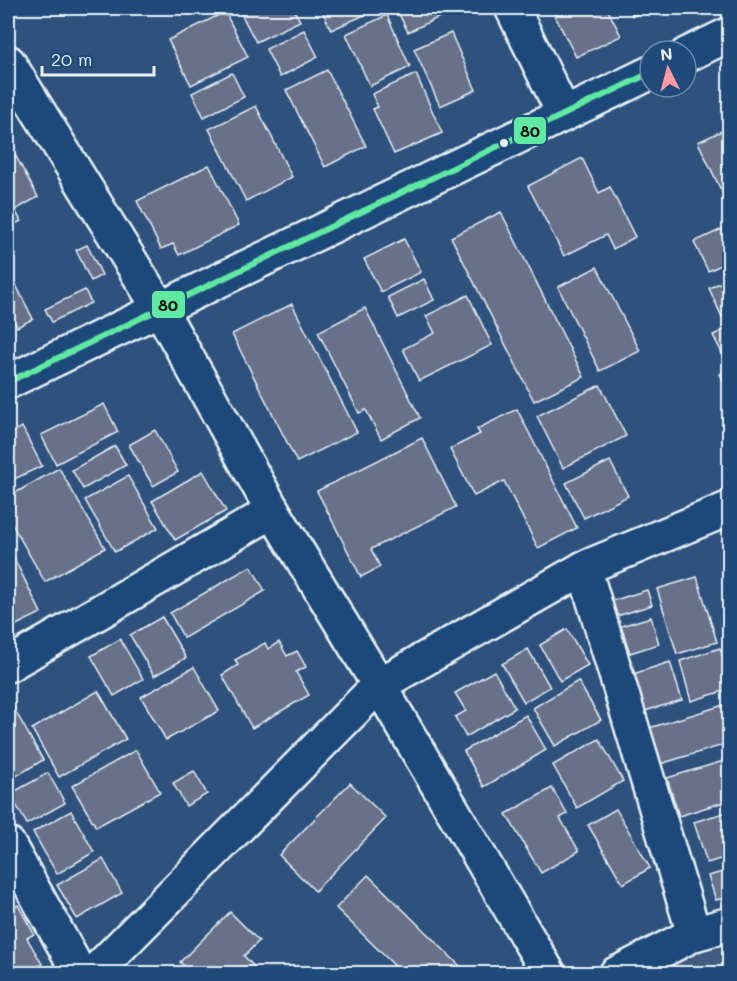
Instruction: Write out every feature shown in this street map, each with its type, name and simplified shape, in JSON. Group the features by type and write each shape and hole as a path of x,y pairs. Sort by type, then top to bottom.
{"street":[{"path":"512,8 564,114"},
{"path":"698,50 729,34"},
{"path":"8,62 160,309 273,512 379,685 549,974"},
{"path":"8,382 638,79"},
{"path":"93,974 379,685 584,568 729,508"},
{"path":"8,665 273,512"},
{"path":"584,568 694,934"},
{"path":"8,844 80,974"},
{"path":"616,974 694,934 729,924"}],"shaded area":[{"path":"729,937 729,973 645,974 659,964"}],"building":[{"path":"238,8 293,8 300,21 256,42"},
{"path":"321,8 380,8 331,30"},
{"path":"396,8 459,8 408,32"},
{"path":"551,8 607,8 621,36 576,57"},
{"path":"629,8 651,8 633,16"},
{"path":"658,8 676,8 661,14"},
{"path":"225,12 248,57 191,85 168,40"},
{"path":"387,15 410,67 370,86 346,34"},
{"path":"304,30 318,57 280,77 266,49"},
{"path":"451,33 476,90 440,106 414,49"},
{"path":"327,70 366,146 325,167 286,90"},
{"path":"232,73 244,97 204,117 192,93"},
{"path":"416,74 442,133 394,154 373,109 378,107 372,94"},
{"path":"256,106 292,177 246,201 209,129"},
{"path":"730,127 730,187 721,190 698,142"},
{"path":"13,151 38,197 15,210 21,221 8,228 8,154"},
{"path":"582,158 599,193 610,187 635,237 613,249 606,235 564,256 528,186"},
{"path":"209,165 239,225 179,255 173,244 161,249 137,201"},
{"path":"501,212 584,377 534,401 451,237"},
{"path":"722,229 730,245 730,261 708,271 694,242"},
{"path":"404,239 421,272 381,292 364,259"},
{"path":"87,245 102,275 91,281 76,250"},
{"path":"597,267 640,351 600,371 558,287"},
{"path":"730,278 730,314 722,317 709,288"},
{"path":"13,279 33,319 17,327 8,308 8,282"},
{"path":"424,279 434,300 398,318 388,297"},
{"path":"85,290 91,303 52,322 45,309"},
{"path":"468,295 492,345 419,381 403,349 435,333 426,316"},
{"path":"292,304 357,432 297,462 232,334"},
{"path":"365,308 420,418 381,439 366,410 359,413 318,332"},
{"path":"730,327 730,354 724,357 713,335"},
{"path":"730,369 730,394 720,374"},
{"path":"600,385 626,436 563,468 537,416"},
{"path":"104,404 118,432 56,464 41,435"},
{"path":"517,409 577,528 538,548 504,481 474,496 450,449 480,434 477,429"},
{"path":"22,427 42,466 12,480 8,471 8,435"},
{"path":"155,430 178,472 153,486 129,445"},
{"path":"422,438 456,507 371,549 380,567 361,577 317,491"},
{"path":"115,446 126,465 83,489 72,470"},
{"path":"610,461 628,496 584,518 566,483"},
{"path":"59,468 105,548 45,582 8,517 8,497"},
{"path":"203,471 226,511 175,540 152,501"},
{"path":"128,476 158,528 115,552 85,500"},
{"path":"8,546 41,613 8,629"},
{"path":"251,566 265,591 184,638 170,613"},
{"path":"697,577 717,642 677,654 657,589"},
{"path":"647,590 652,605 617,616 612,601"},
{"path":"162,617 186,658 154,676 130,635"},
{"path":"651,617 659,644 630,653 621,626"},
{"path":"567,629 588,665 560,681 540,645"},
{"path":"120,639 143,679 114,696 91,656"},
{"path":"279,642 287,656 297,651 306,667 296,672 309,695 252,728 222,675 238,665 235,660 265,643 268,649"},
{"path":"720,648 730,680 730,689 691,701 680,661"},
{"path":"528,649 550,687 524,702 502,664"},
{"path":"670,662 682,700 638,713 627,676"},
{"path":"194,667 219,711 166,740 141,697"},
{"path":"494,671 515,708 466,737 455,717 466,711 455,693"},
{"path":"578,681 601,720 555,746 533,708"},
{"path":"98,691 126,739 59,777 32,729"},
{"path":"8,698 43,760 8,781"},
{"path":"730,703 730,743 660,764 649,728"},
{"path":"526,715 546,750 484,787 464,751"},
{"path":"599,739 623,781 577,808 553,765"},
{"path":"136,750 160,792 96,827 72,786"},
{"path":"730,759 730,800 679,816 667,778"},
{"path":"194,771 207,794 186,806 173,783"},
{"path":"48,773 65,803 27,824 10,794"},
{"path":"350,783 386,818 315,891 279,855"},
{"path":"552,788 567,814 560,818 579,851 541,873 506,814"},
{"path":"616,809 650,868 623,884 588,825"},
{"path":"71,811 94,852 57,874 33,832"},
{"path":"730,811 730,856 707,863 694,822"},
{"path":"103,859 122,893 77,919 57,885"},
{"path":"730,870 730,896 716,900 708,876"},
{"path":"368,875 468,974 403,974 336,908"},
{"path":"18,905 34,934 27,938 42,964 26,974 8,974 8,911"},
{"path":"230,912 259,941 244,956 261,974 192,974 180,962"}],"transit line":[{"name":"80","path":"8,382 638,79"}]}
